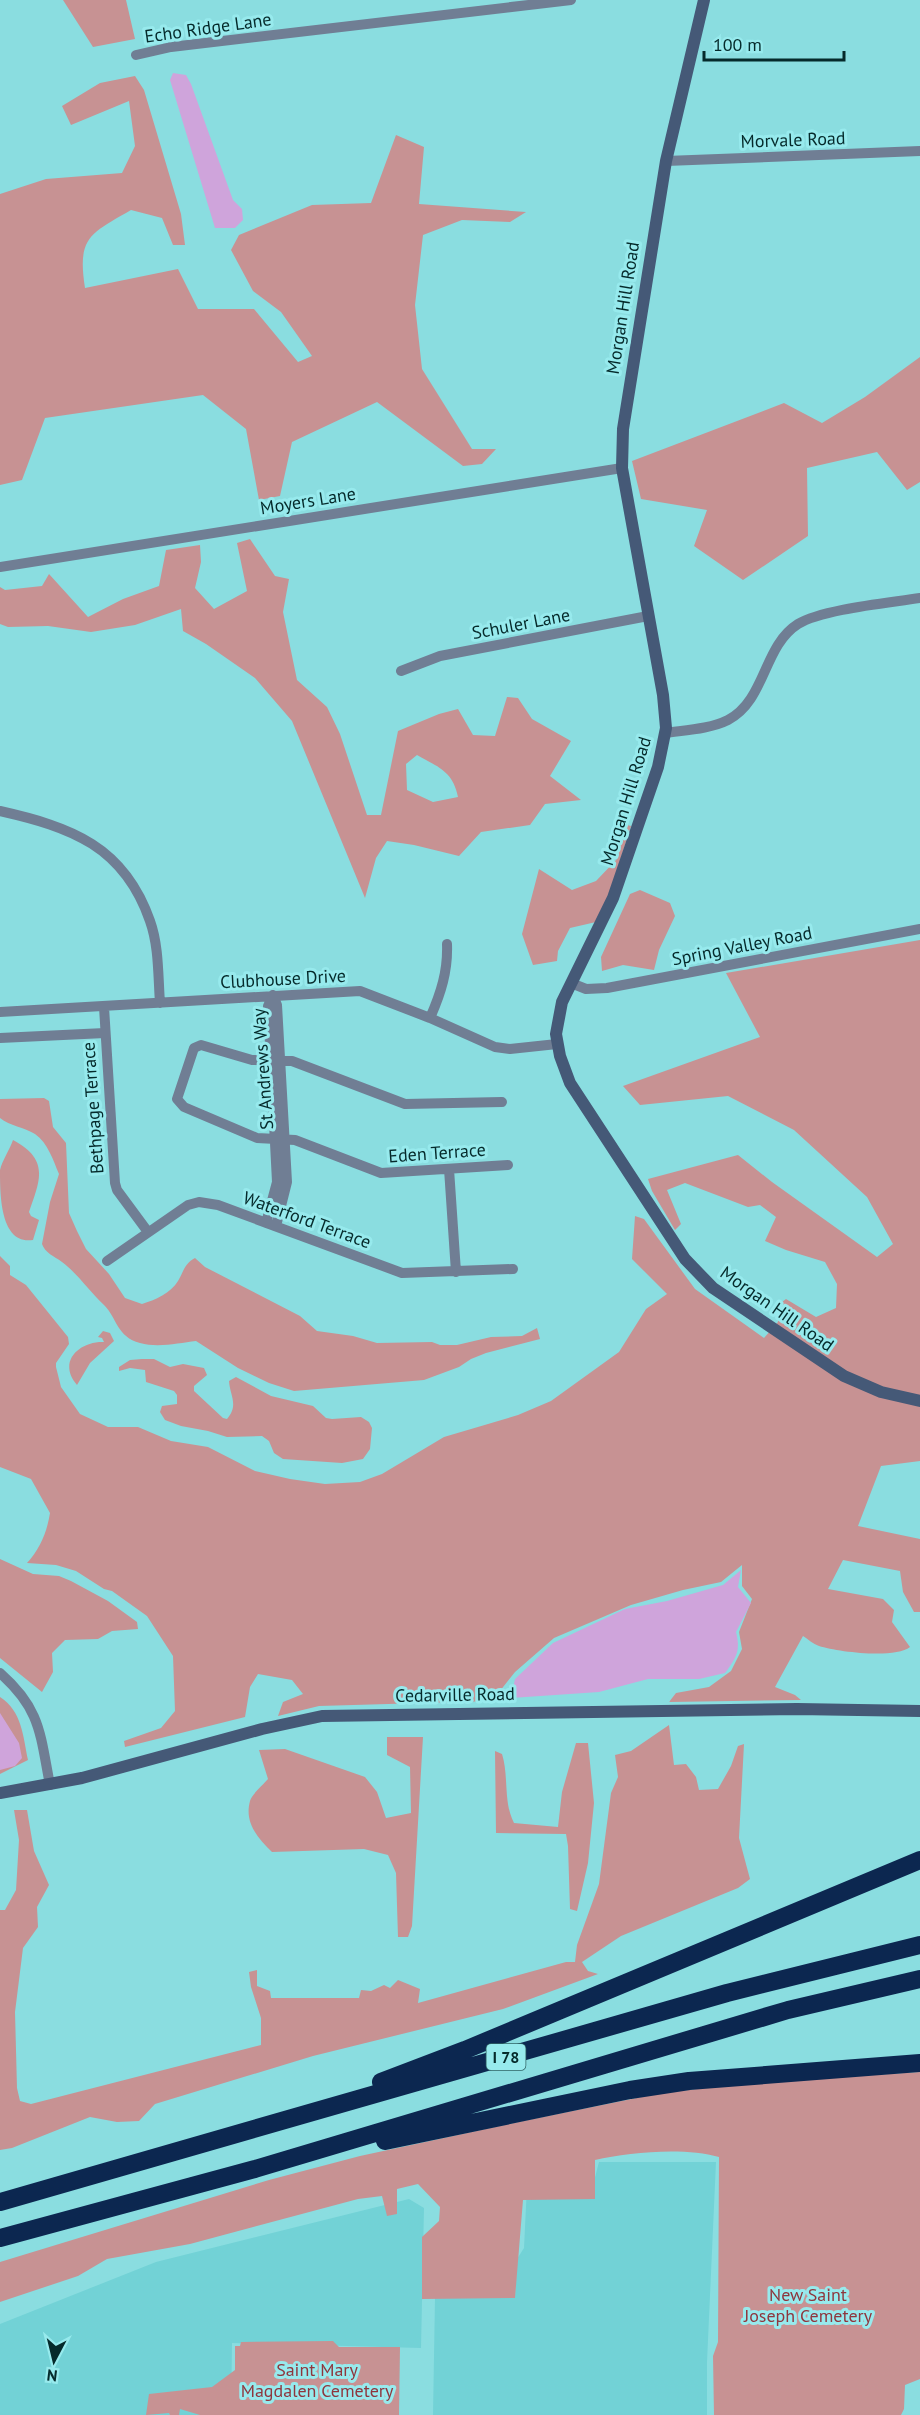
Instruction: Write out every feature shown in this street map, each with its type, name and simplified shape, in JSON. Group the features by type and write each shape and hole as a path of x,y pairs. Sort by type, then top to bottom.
{"highway":[{"path":"93,2175 377,2083 465,2050 920,1860"},
{"name":"I 78","path":"0,2202 727,1994 920,1945"},
{"name":"I 78","path":"0,2238 255,2169 788,2010 920,1979"},
{"path":"255,2169 630,2090 718,2078 920,2063"},
{"path":"0,2251 91,2223 136,2201"}],"main road":[{"name":"Morgan Hill Road","path":"704,0 666,161 627,398 622,468 664,702 665,733 658,767 616,892 558,1014 557,1044 570,1083 685,1259 699,1276 835,1372 871,1388 920,1401"},
{"name":"Cedarville Road","path":"0,1793 82,1778 262,1729 322,1716 796,1709 920,1711"}],"street":[{"name":"Echo Ridge Lane","path":"136,55 171,47 571,0"},
{"name":"Morvale Road","path":"666,161 920,151"},
{"name":"Moyers Lane","path":"0,567 622,468"},
{"path":"665,733 718,724 739,712 757,688 779,643 798,624 816,617 920,598"},
{"name":"Schuler Lane","path":"401,671 440,656 648,616"},
{"path":"0,811 57,825 84,837 104,851 123,869 151,922 160,1003"},
{"name":"Spring Valley Road","path":"571,983 586,989 607,988 920,929"},
{"path":"430,1018 443,987 448,957 447,944"},
{"name":"Clubhouse Drive","path":"0,1012 360,991 503,1049 557,1044"},
{"name":"St Andrews Way","path":"271,1225 280,1139 275,1060 268,1006 273,995"},
{"name":"Bethpage Terrace","path":"104,1007 115,1183 117,1190 148,1232"},
{"path":"0,1038 105,1033"},
{"name":"Eden Terrace","path":"275,1060 252,1060 201,1045 194,1048 177,1099 184,1107 257,1138 296,1140 381,1173 508,1165"},
{"path":"275,1060 292,1060 405,1104 502,1102"},
{"path":"449,1169 456,1272"},
{"name":"Waterford Terrace","path":"107,1262 188,1205 199,1202 219,1205 402,1273 513,1269"},
{"path":"0,1673 28,1701 39,1727 50,1785"}],"shaded area":[{"path":"173,73 186,75 191,84 233,200 242,209 243,220 235,228 215,228 170,80"},
{"path":"741,1570 738,1587 751,1603 736,1632 737,1654 725,1673 699,1679 648,1679 599,1692 511,1698 515,1679 553,1643 625,1609 667,1601 723,1585"},
{"path":"0,1713 19,1743 22,1758 15,1766 0,1770"},
{"path":"599,2162 716,2162 707,2362 707,2415 433,2415 435,2298 515,2298 517,2259 524,2248 527,2186 592,2189"},
{"path":"409,2199 424,2208 421,2348 232,2343 231,2415 0,2415 0,2324 156,2262"}],"green space":[{"path":"63,0 126,0 135,39 93,47"},
{"path":"135,76 144,90 181,214 185,245 173,245 162,218 131,210 96,232 85,247 83,271 85,288 178,269 198,309 254,309 298,362 312,356 281,312 253,291 231,250 239,235 312,205 371,203 396,135 424,147 419,204 526,212 510,222 462,220 423,235 415,305 422,369 472,449 496,449 482,464 463,466 377,402 292,442 280,496 259,500 246,429 203,395 45,418 22,480 0,485 0,194 46,179 122,173 135,146 129,101 71,125 62,106 100,83"},
{"path":"920,357 920,482 907,490 877,452 807,468 808,536 743,580 694,546 707,510 641,499 632,461 784,403 822,423 865,397"},
{"path":"250,539 275,576 289,579 283,612 297,680 327,707 340,734 367,815 381,815 398,731 439,714 458,709 473,735 495,736 507,697 518,698 532,719 571,741 550,776 581,800 545,804 530,825 481,832 459,856 387,841 376,858 365,898 292,721 255,678 183,631 181,609 135,625 91,632 48,626 8,627 0,624 0,587 5,590 42,586 49,574 88,617 123,599 159,586 166,550 200,545 201,562 195,588 214,609 247,591 237,543","holes":["417,755 448,775 456,788 458,797 433,802 407,790 406,764"]},
{"path":"623,824 631,826 608,898 596,922 570,928 558,951 557,961 533,965 522,934 539,869 572,890 596,881 617,859"},
{"path":"640,890 670,903 675,916 659,950 654,970 623,965 602,971 601,957 630,894"},
{"path":"920,940 920,1461 881,1466 858,1526 920,1539 920,1612 914,1612 903,1592 900,1571 843,1560 828,1589 883,1599 894,1610 892,1622 910,1647 892,1653 852,1652 819,1646 803,1636 775,1687 801,1700 669,1702 676,1693 709,1687 731,1671 742,1649 739,1632 752,1599 742,1586 742,1565 721,1582 631,1605 554,1638 515,1672 492,1701 319,1706 278,1716 283,1702 303,1694 292,1680 258,1674 250,1687 245,1717 125,1747 124,1741 161,1728 175,1711 173,1656 147,1616 112,1591 104,1589 76,1571 56,1565 27,1563 42,1540 50,1513 31,1479 0,1467 0,1256 10,1266 10,1275 26,1285 68,1337 69,1344 56,1363 56,1367 61,1387 80,1414 108,1427 138,1427 171,1441 208,1447 255,1471 325,1484 360,1482 382,1474 444,1437 518,1415 551,1401 619,1352 646,1309 667,1294 632,1259 635,1216 644,1219 695,1289 764,1338 778,1322 777,1306 786,1299 816,1317 836,1308 837,1284 825,1262 765,1241 776,1217 760,1205 748,1207 685,1183 667,1190 681,1224 675,1230 652,1191 648,1179 738,1155 877,1257 893,1244 867,1197 794,1130 728,1096 640,1105 623,1086 760,1037 726,973"},
{"path":"44,1098 49,1101 53,1127 66,1143 69,1213 86,1249 109,1274 125,1298 142,1304 162,1296 175,1285 186,1265 195,1258 205,1267 300,1316 317,1331 353,1336 377,1343 432,1342 440,1345 457,1345 491,1337 522,1336 537,1328 540,1339 486,1353 459,1367 424,1380 294,1391 269,1383 238,1368 196,1341 154,1345 132,1340 122,1332 108,1310 68,1266 43,1247 50,1202 59,1174 50,1152 40,1138 0,1118 0,1099"},
{"path":"13,1140 33,1155 39,1172 39,1180 29,1212 31,1216 39,1220 33,1240 22,1239 14,1235 4,1216 0,1170"},
{"path":"103,1331 110,1333 114,1341 90,1363 77,1385 71,1377 70,1361 79,1349 86,1345 104,1342 98,1337"},
{"path":"154,1359 170,1367 183,1364 204,1368 207,1375 194,1386 194,1391 223,1418 227,1419 233,1409 229,1381 236,1377 271,1396 313,1406 326,1418 361,1417 369,1422 372,1428 370,1449 363,1459 342,1463 283,1459 274,1453 269,1441 262,1436 227,1437 165,1420 160,1412 162,1406 177,1404 177,1395 174,1391 146,1382 145,1370 130,1368 119,1371 119,1367 130,1360"},
{"path":"0,1559 33,1574 59,1576 71,1581 108,1601 137,1622 138,1629 112,1631 98,1639 65,1640 52,1653 53,1672 42,1692 0,1658"},
{"path":"0,1697 13,1709 17,1717 23,1733 28,1760 0,1774"},
{"path":"669,1725 674,1765 686,1764 696,1777 699,1790 718,1789 731,1766 738,1746 744,1744 739,1838 750,1879 738,1888 621,1936 582,1962 588,1971 598,1974 503,2009 313,2056 155,2104 139,2121 117,2122 90,2117 12,2148 0,2150 0,1910 5,1910 16,1890 19,1840 14,1810 27,1810 34,1851 49,1885 37,1907 38,1927 23,1948 15,2012 17,2088 20,2101 31,2104 261,2045 261,2018 251,1987 249,1972 257,1970 257,1986 270,1991 271,1998 359,1998 361,1990 371,1991 384,1985 390,1988 398,1980 420,1989 418,2003 566,1962 575,1962 577,1945 599,1884 611,1793 618,1777 615,1755 631,1751"},
{"path":"387,1737 423,1737 412,1926 408,1937 398,1937 396,1873 388,1855 364,1849 272,1852 257,1836 249,1816 251,1798 268,1779 259,1750 285,1749 365,1777 377,1792 386,1818 411,1813 410,1767 387,1755"},
{"path":"576,1743 588,1743 594,1803 588,1863 577,1911 570,1909 566,1834 496,1833 495,1751 502,1754 508,1806 514,1823 558,1827 562,1792"},
{"name":"New Saint Joseph Cemetery","path":"920,2072 920,2379 905,2385 904,2409 901,2415 714,2415 713,2356 718,2342 719,2157 690,2152 657,2152 595,2160 595,2199 523,2200 515,2298 422,2299 422,2237 439,2221 440,2207 418,2184 397,2189 397,2214 387,2216 382,2196 358,2199 190,2244 107,2259 78,2276 0,2302 0,2262 269,2180 360,2156 656,2094 737,2084"},
{"name":"Saint Mary Magdalen Cemetery","path":"333,2341 339,2347 400,2347 399,2415 200,2415 180,2409 179,2415 169,2413 146,2415 149,2394 212,2387 235,2370 235,2346 240,2346 241,2342"}]}
